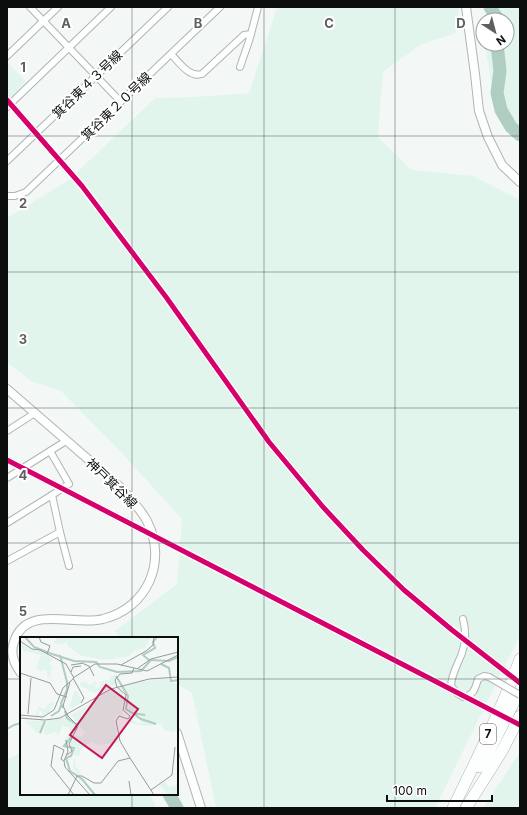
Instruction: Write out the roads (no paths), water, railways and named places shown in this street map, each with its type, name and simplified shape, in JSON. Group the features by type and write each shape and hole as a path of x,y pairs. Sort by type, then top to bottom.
{"highway":[{"name":"7","path":"454,808 511,683 520,659"},
{"name":"7","path":"454,808 490,750 520,690"},
{"name":"7","path":"502,751 520,716"},
{"name":"7","path":"466,808 520,725"}],"street":[{"path":"30,7 120,101"},
{"path":"7,56 58,7"},
{"path":"7,107 111,7"},
{"name":"箕谷東４３号線","path":"7,161 168,7"},
{"name":"箕谷東２０号線","path":"7,196 15,196 26,192 220,7"},
{"path":"240,67 258,7"},
{"path":"466,7 479,111 488,137 502,165 520,182"},
{"path":"171,54 190,73 198,76 202,74 244,34 251,34"},
{"name":"神戸箕谷線","path":"7,388 118,486 138,507 148,522 156,552 155,566 152,576 142,595 132,605 120,613 95,621 47,619 33,622 24,626 15,639 13,646 13,659 20,672"},
{"path":"7,431 35,413"},
{"path":"7,478 66,441"},
{"path":"7,523 69,484 50,451"},
{"path":"52,495 69,566"},
{"path":"7,561 60,532"},
{"path":"463,618 465,637 462,652 451,681 451,686 463,697 468,696 475,690 478,679 484,676 489,677 520,695"},
{"path":"178,736 201,808"}],"waterway":[{"path":"490,7 493,12"},
{"path":"498,52 500,71 497,93 501,110 511,127 520,135"},
{"path":"7,729 20,723"},
{"path":"170,795 177,808"}],"tunnel":[{"path":"7,100 82,186 166,297 269,442 323,507 363,550 404,590 520,683"},
{"path":"7,460 520,725"}]}
